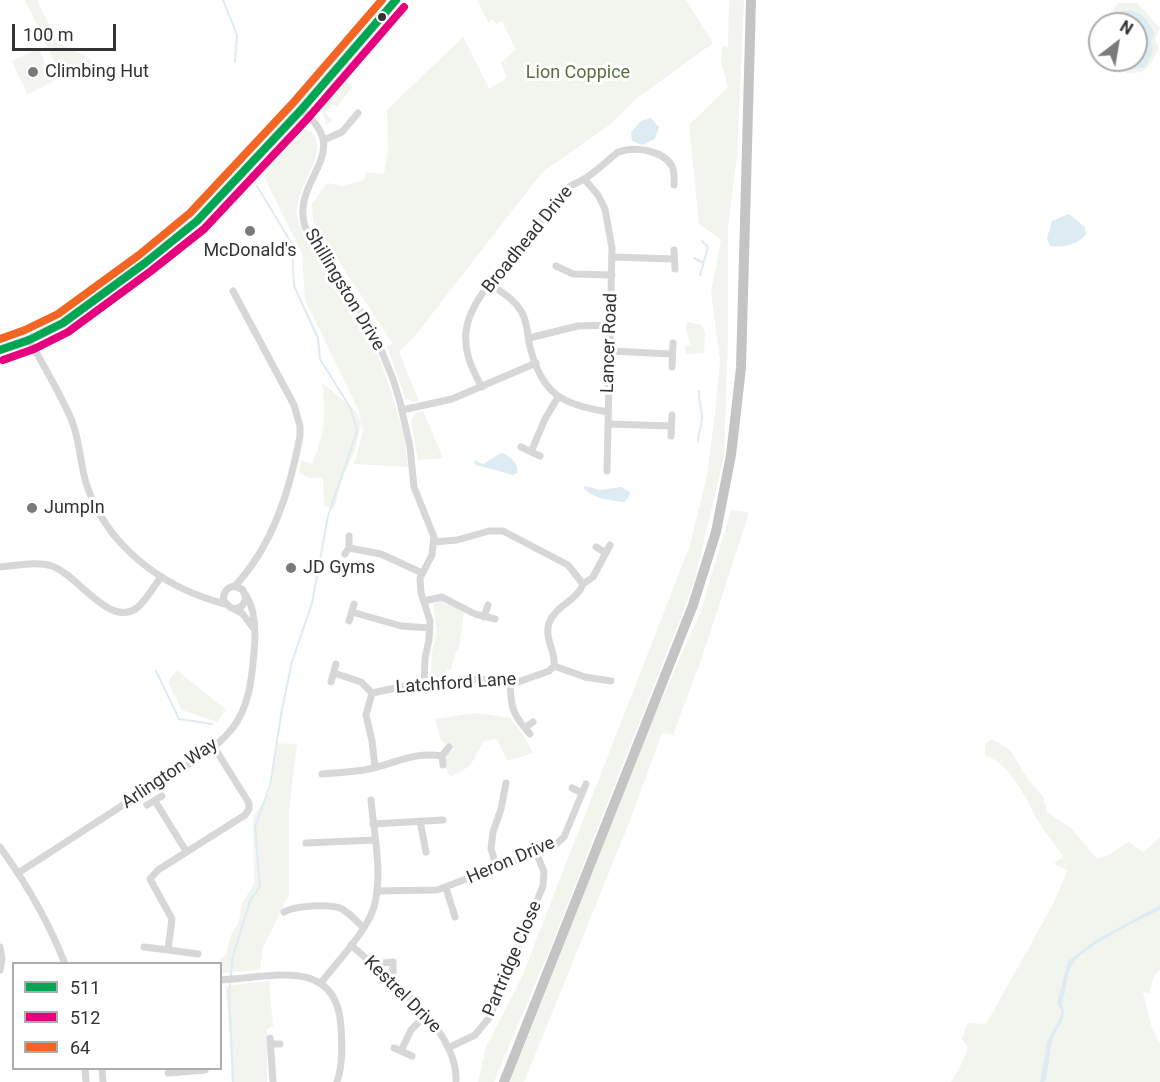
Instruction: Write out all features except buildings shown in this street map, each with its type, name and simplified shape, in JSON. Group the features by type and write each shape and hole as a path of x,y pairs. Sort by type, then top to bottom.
{"highway":[{"path":"504,1082 693,605 716,532 731,455 741,368 751,0"}],"main road":[{"path":"0,350 29,340 63,323 145,263 197,221 301,110 396,0"}],"street":[{"path":"301,110 315,122 324,140 342,132 356,110 366,114"},
{"name":"Shillingston Drive","path":"324,140 323,155 305,194 303,220 309,236 348,291 375,335 393,379 410,447 414,487 432,531 434,542"},
{"name":"Broadhead Drive","path":"482,387 468,357 465,335 470,316 490,284 560,194 574,182 584,179 618,152 631,150 652,152 668,161 673,169 674,185"},
{"name":"Lancer Road","path":"584,179 598,195 605,209 611,234 607,471"},
{"path":"674,250 675,269"},
{"path":"612,257 674,259"},
{"name":"Lancer Road","path":"556,266 573,274 612,274"},
{"path":"490,284 516,304 526,322 536,363 549,389 572,404 608,412"},
{"path":"199,594 225,592 235,586 249,571 269,538 279,515 299,444 300,426 294,405 233,291"},
{"path":"529,338 578,326 611,325"},
{"path":"29,340 72,422 81,465 96,508 110,530 130,554 161,577 235,609 242,613 254,629"},
{"path":"672,367 673,343"},
{"path":"610,351 672,354"},
{"path":"402,410 446,401 536,363"},
{"path":"531,452 545,419 558,397"},
{"path":"671,436 672,415"},
{"path":"609,424 671,426"},
{"path":"521,447 540,456"},
{"path":"424,686 425,658 430,628 429,616 419,584 432,555 434,542 456,540 489,531 503,531 568,564 583,584"},
{"path":"349,536 347,551 381,554 422,573"},
{"path":"610,545 593,577 555,612 547,634 554,666 585,677 611,681"},
{"path":"596,547 606,553"},
{"path":"0,567 50,566 60,570 81,585 105,607 118,613 132,612 161,577"},
{"path":"235,609 245,602 249,571"},
{"path":"235,586 245,592"},
{"path":"225,592 223,598 225,604"},
{"name":"Arlington Way","path":"18,873 197,760 232,729 242,713 252,678 255,647 252,605 245,592"},
{"path":"424,601 442,597 463,609 495,619"},
{"path":"484,617 488,605"},
{"path":"349,621 353,608 401,626 430,628"},
{"path":"331,682 336,664"},
{"name":"Latchford Lane","path":"375,767 366,715 372,693 395,687 452,685 478,679 510,682 526,680 549,671 554,666"},
{"path":"334,673 361,682 372,693"},
{"path":"510,682 512,709 516,717 528,731 533,722"},
{"path":"168,950 172,919 150,879 158,870 245,815 249,809 249,803 214,747"},
{"path":"443,765 442,756 449,747"},
{"path":"322,774 375,767 414,755 442,756"},
{"path":"497,868 491,849 493,832 501,809 506,783"},
{"name":"Heron Drive","path":"377,891 427,891 446,888 554,846 564,837 586,784"},
{"path":"572,788 582,793"},
{"path":"147,805 162,796"},
{"path":"321,983 364,928 372,912 377,891 371,800"},
{"path":"154,801 186,851"},
{"path":"373,824 443,820"},
{"path":"420,821 426,852"},
{"path":"306,843 375,840"},
{"path":"319,851 320,843"},
{"path":"0,847 18,873 54,936 65,962"},
{"name":"Partridge Close","path":"450,1047 474,1035 489,1018 543,886 544,872 537,854"},
{"name":"Heron Drive","path":"446,888 448,909 455,917"},
{"path":"288,907 337,907 364,928"},
{"name":"Kestrel Drive","path":"351,945 390,980 438,1029 450,1047 456,1070 456,1082"},
{"path":"0,946 2,959 0,970"},
{"path":"144,947 198,954"},
{"path":"384,963 397,962 390,980"},
{"path":"222,980 297,974 311,977 321,983 336,1000 340,1012 341,1068 337,1082"},
{"path":"496,980 504,983"},
{"path":"412,1056 398,1049 411,1030 426,1015"},
{"path":"273,1082 270,1041 280,1044"},
{"path":"169,1082 168,1071 200,1070"}],"green space":[{"path":"25,0 37,0 58,43 87,57 95,65 93,75 76,79 59,71"},
{"name":"Lion Coppice","path":"477,0 686,0 713,43 637,98 611,124 545,170 536,180 415,336 399,352 419,401 412,402 405,398 387,346 393,344 313,222 312,204 327,183 343,186 364,180 366,172 384,174 388,149 387,110 463,37 489,89 507,78 501,63 516,49 502,21 496,24 492,19 489,23"},
{"path":"729,0 744,0 737,156 728,227 728,337 724,456 695,579 683,612 554,939 494,1082 478,1082 486,1047 521,979 690,545 707,475 720,360 711,293 721,240 699,224 689,125 728,87 721,62 722,46 728,47"},
{"path":"1118,3 1137,3 1145,12 1112,12"},
{"path":"1148,15 1160,28 1155,39 1158,48 1148,67 1151,42"},
{"name":"Climbing Hut","path":"39,49 53,82 27,94 12,61"},
{"path":"341,77 353,86 337,107 332,104 325,113 333,120 327,125 319,103"},
{"path":"299,128 311,131 317,150 298,204 299,223 316,256 373,340 393,397 404,437 408,467 354,464 363,431 358,409 305,300 302,254 260,168"},
{"path":"687,322 702,325 705,333 704,353 686,354 685,346 691,345 686,332"},
{"path":"322,383 356,411 361,424 355,450 343,477 334,509 324,506 323,478 311,478 299,473 301,460 312,464 320,443 324,415"},
{"path":"424,411 443,458 418,460 411,420 417,412"},
{"path":"731,510 748,512 747,520 700,663 673,735 662,733 629,823 524,1082 510,1082 652,721 701,611"},
{"path":"440,600 464,611 459,648 451,669 447,670 446,679 436,680 431,675 432,652 437,631 433,605"},
{"path":"177,670 226,710 217,722 182,710 168,682"},
{"path":"476,713 510,718 533,753 508,761 496,739 484,741 470,766 450,777 445,766 447,755 454,749 441,741 435,719"},
{"path":"992,739 1010,750 1029,781 1043,796 1047,812 1071,828 1097,859 1112,853 1128,842 1144,852 1160,837 1160,905 1096,940 1068,961 1062,986 1060,1018 1047,1041 1040,1082 951,1082 968,1048 962,1038 968,1023 986,1024 1051,908 1068,870 1054,864 1064,858 1043,828 1018,784 1004,767 985,755 985,744"},
{"path":"277,743 297,744 289,811 289,894 263,948 260,970 222,973 222,962 219,960 226,954 231,935 239,921 242,903 254,884 253,817 271,790"},
{"path":"1160,910 1160,969 1153,978 1150,993 1143,992 1152,1029 1160,1044 1160,1082 1045,1082 1053,1038 1062,1014 1061,1002 1072,965 1099,942"},
{"path":"269,981 273,1026 267,1029 267,1082 232,1082 225,986"}],"shaded area":[{"path":"1148,22 1154,33 1148,61"},
{"path":"651,118 659,127 655,139 642,145 632,141 631,132 641,121"},
{"path":"1069,214 1085,227 1086,235 1070,245 1050,246 1047,238 1052,221"},
{"path":"501,453 513,460 517,466 517,473 513,475 476,465 473,460 483,464"},
{"path":"585,486 600,490 621,487 630,492 624,502 612,501 592,495 583,488"},
{"path":"1160,905 1160,910 1099,942 1072,965 1062,1002 1062,1020 1054,1037 1045,1082 1040,1082 1047,1041 1060,1018 1061,1010 1057,1003 1068,961 1096,940"}],"waterway":[{"path":"223,0 237,35 235,62"},
{"path":"233,1082 229,994 233,956 250,901 260,886 255,827 270,786 292,662 312,603 328,516 357,431 351,409 320,359 318,338 294,286 292,244 257,186"},
{"path":"700,275 708,247 702,241"},
{"path":"694,258 702,262"},
{"path":"698,442 702,417 699,391"},
{"path":"156,671 179,719 212,724"}],"transit line":[{"name":"64","path":"0,339 58,314 139,255 190,213 293,103 382,0"},
{"name":"511","path":"0,350 29,340 63,323 145,263 197,221 301,110 396,0"},
{"name":"512","path":"3,360 34,349 68,332 204,229 309,117 404,7"}],"place":[{"name":"Climbing Hut","path":"33,72"},
{"name":"McDonald's","path":"250,231"},
{"name":"JumpIn","path":"32,508"},
{"name":"JD Gyms","path":"291,568"}]}
